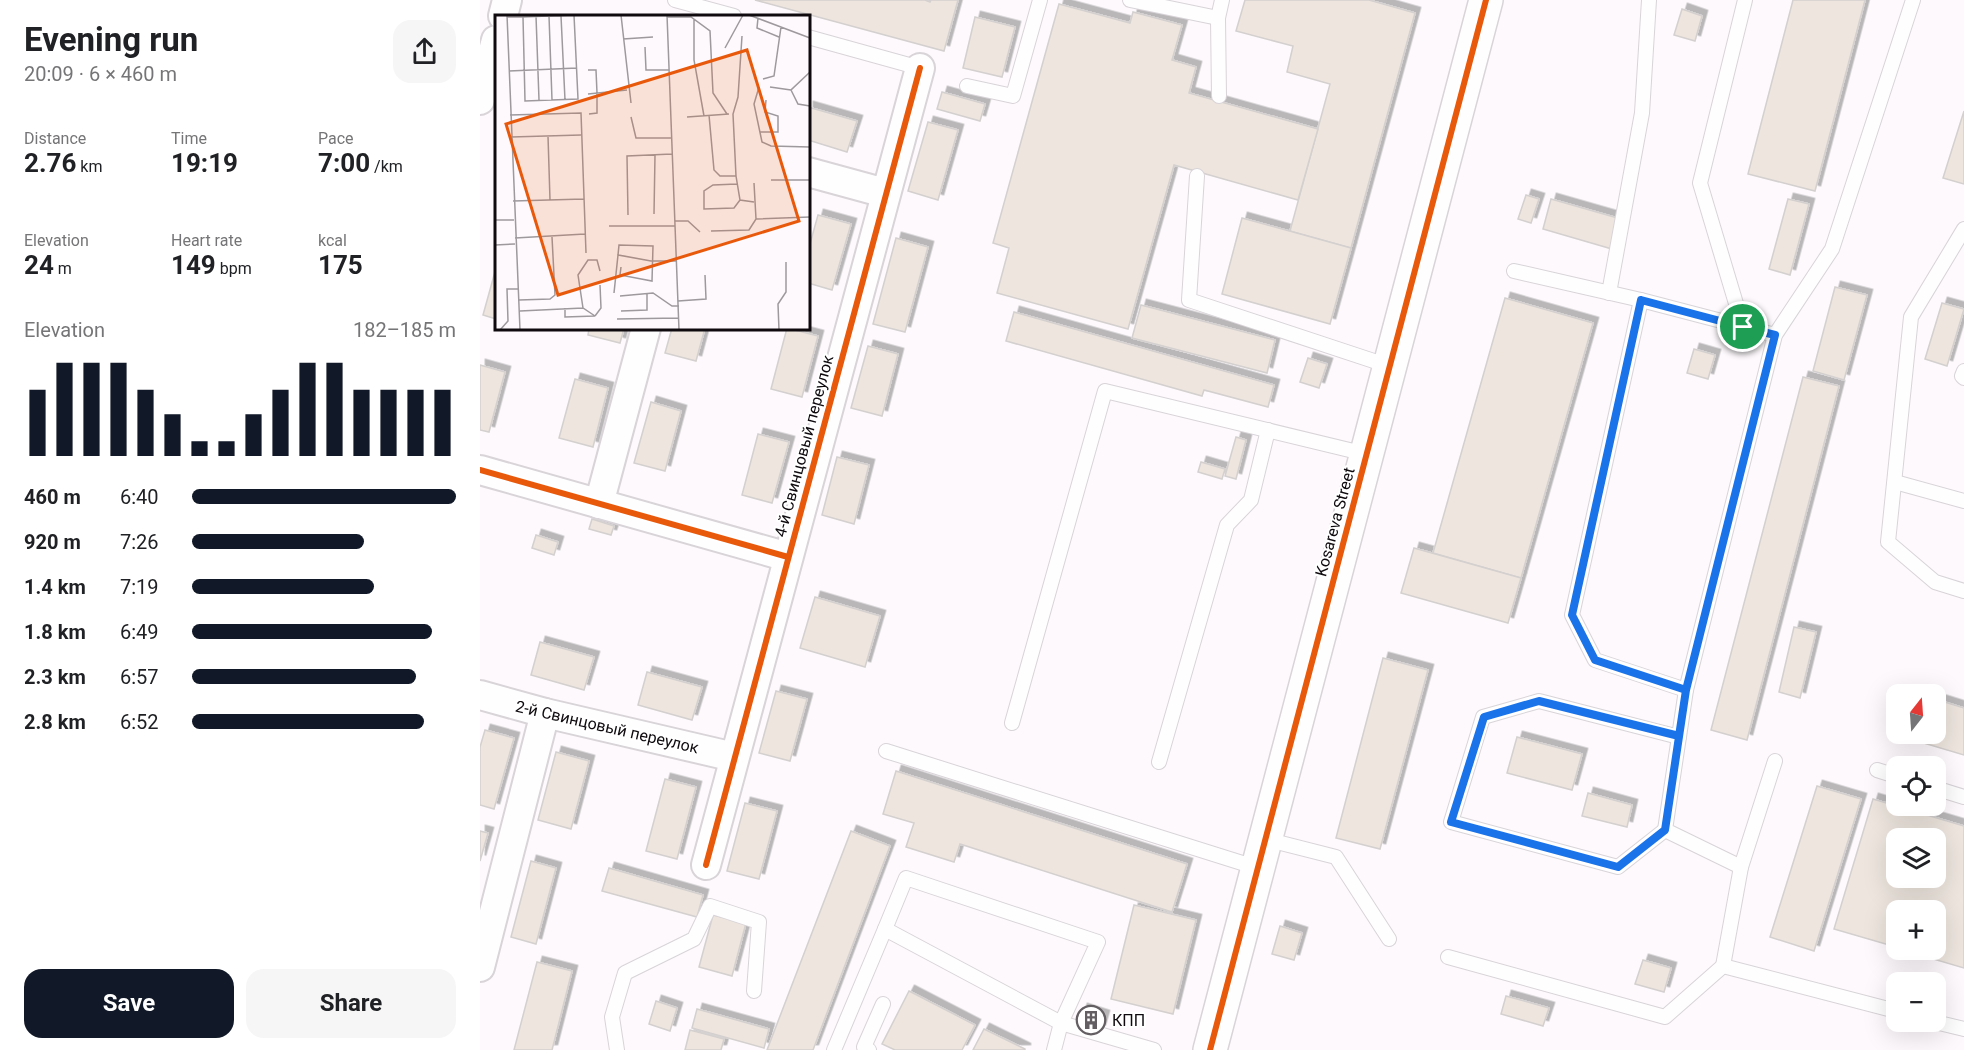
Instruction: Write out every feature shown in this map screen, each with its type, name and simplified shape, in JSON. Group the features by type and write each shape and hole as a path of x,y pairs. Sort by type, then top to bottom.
{"street":[{"path":"503,15 507,0"},
{"name":"Kosareva Street","path":"1210,1050 1486,0"},
{"path":"486,79 495,44"},
{"name":"4-й Свинцовый переулок","path":"706,865 920,68"},
{"path":"810,172 885,193"},
{"path":"599,504 645,330"},
{"path":"480,470 788,557"},
{"name":"2-й Свинцовый переулок","path":"480,695 545,713 734,757"},
{"path":"480,967 545,713"}],"lane":[{"path":"675,0 730,15"},
{"path":"967,86 1013,96 1040,0"},
{"path":"1130,0 1218,18"},
{"path":"1219,96 1218,18 1222,0"},
{"path":"1609,293 1642,113 1649,0"},
{"path":"1743,327 1700,183 1745,0"},
{"path":"1679,736 1539,701 1484,717 1451,822 1618,867 1665,830 1686,690 1775,335 1832,249 1913,0"},
{"path":"810,38 920,68"},
{"path":"1197,176 1189,300 1389,366"},
{"path":"1964,229 1911,317 1888,542 1935,582 1964,591"},
{"path":"1514,271 1641,300 1775,335"},
{"path":"1641,300 1572,615 1595,660 1686,690"},
{"path":"1964,371 1962,376 1964,378"},
{"path":"1012,723 1105,390 1366,454"},
{"path":"1159,762 1227,525 1251,500 1268,430"},
{"path":"1895,482 1964,501"},
{"path":"886,751 1261,854 1336,857 1389,939"},
{"path":"1448,957 1665,1017 1723,966 1741,867 1775,762"},
{"path":"1877,770 1886,773"},
{"path":"1946,791 1964,797"},
{"path":"1665,830 1741,867"},
{"path":"834,1050 906,878 1098,942 1061,1023 1054,1050"},
{"path":"616,1050 612,1017 625,973 694,939 710,906 759,922 754,991"},
{"path":"885,929 1061,1023 1154,1050"},
{"path":"1723,966 1886,1008"},
{"path":"869,1050 864,1047 883,1004"},
{"path":"1946,1025 1964,1029"}],"building":[{"path":"755,0 925,0 930,2 931,0 958,0 944,51"},
{"path":"1245,0 1369,0 1415,13 1351,248 1290,231 1330,84 1287,72 1293,46 1236,31"},
{"path":"1793,0 1865,0 1815,191 1748,174"},
{"path":"1059,4 1130,23 1133,12 1182,25 1172,60 1196,67 1189,93 1318,129 1298,200 1174,165 1128,329 997,293 1009,248 993,243"},
{"path":"1682,9 1702,16 1695,41 1674,35"},
{"path":"975,17 1015,27 1002,77 963,68"},
{"path":"942,92 985,104 980,121 937,109"},
{"path":"810,108 857,121 847,152 810,141"},
{"path":"1964,111 1964,184 1943,178"},
{"path":"928,122 958,130 938,200 908,191"},
{"path":"1526,195 1539,199 1531,223 1518,219"},
{"path":"1551,199 1621,219 1612,249 1543,229"},
{"path":"1788,199 1809,204 1790,275 1769,269"},
{"path":"818,215 851,224 832,290 810,284 810,244"},
{"path":"1242,218 1351,248 1330,324 1222,294"},
{"path":"896,238 928,247 905,332 873,324"},
{"path":"495,272 495,319 483,315"},
{"path":"1835,287 1867,295 1844,380 1813,371"},
{"path":"1505,298 1593,323 1521,578 1433,553"},
{"path":"1942,303 1964,309 1947,366 1925,359"},
{"path":"1141,305 1275,340 1267,373 1132,338"},
{"path":"1014,312 1274,385 1268,407 1204,390 1202,396 1006,341"},
{"path":"589,330 623,330 620,343 588,335"},
{"path":"671,330 704,330 696,361 665,353"},
{"path":"786,330 818,336 802,397 771,389"},
{"path":"868,346 898,354 882,416 851,408"},
{"path":"1694,349 1715,355 1708,379 1687,373"},
{"path":"1308,358 1327,364 1319,388 1300,382"},
{"path":"480,365 505,372 489,432 480,430"},
{"path":"1803,377 1839,386 1747,740 1711,730"},
{"path":"575,379 608,388 593,447 559,438"},
{"path":"651,402 681,411 665,471 634,463"},
{"path":"758,434 789,442 772,503 742,495"},
{"path":"1236,437 1246,440 1236,479 1225,476"},
{"path":"837,457 869,465 854,524 822,515"},
{"path":"1201,462 1225,469 1222,479 1198,472"},
{"path":"592,519 614,526 611,535 589,529"},
{"path":"536,535 558,542 554,555 532,548"},
{"path":"1414,548 1521,578 1508,623 1401,593"},
{"path":"815,597 880,616 865,667 800,648"},
{"path":"1794,627 1816,632 1800,698 1779,692"},
{"path":"540,642 594,657 584,690 531,675"},
{"path":"1383,658 1428,670 1380,849 1336,838"},
{"path":"647,672 702,687 692,720 638,705"},
{"path":"776,691 807,699 790,761 759,753"},
{"path":"1946,702 1964,708 1964,755 1927,744 1946,744"},
{"path":"485,730 514,738 494,809 480,805 480,747"},
{"path":"1517,737 1582,754 1572,790 1507,773"},
{"path":"556,752 589,761 571,829 538,820"},
{"path":"896,771 1187,864 1172,912 960,844 954,862 906,847 914,823 883,814"},
{"path":"665,779 696,787 677,859 646,851"},
{"path":"1817,786 1861,799 1814,951 1770,937"},
{"path":"1588,793 1632,805 1627,827 1582,816"},
{"path":"1873,799 1886,803 1886,816 1930,816 1964,826 1964,968 1937,960 1946,960 1946,900 1886,900 1886,944 1834,929"},
{"path":"745,803 777,811 759,879 727,871"},
{"path":"480,831 488,833 480,861"},
{"path":"851,831 890,846 813,1050 767,1050"},
{"path":"531,861 556,868 536,944 511,937"},
{"path":"609,868 703,895 697,917 602,891"},
{"path":"1134,905 1196,920 1173,1014 1111,999"},
{"path":"713,915 746,923 732,976 699,967"},
{"path":"1280,926 1302,933 1294,960 1272,954"},
{"path":"1643,960 1671,968 1664,992 1635,984"},
{"path":"537,962 572,971 552,1050 514,1050"},
{"path":"909,991 975,1025 962,1050 895,1050 882,1044"},
{"path":"1506,996 1549,1008 1543,1026 1501,1014"},
{"path":"656,1001 677,1008 670,1031 649,1024"},
{"path":"697,1009 769,1029 764,1048 692,1028"},
{"name":"КПП","path":"1082,1009 1104,1016 1100,1030 1077,1023"},
{"path":"984,1029 1025,1049 1025,1050 973,1050"},
{"path":"690,1030 724,1039 721,1050 685,1050"}],"cycle path":[{"path":"1210,1050 1486,0"},
{"path":"706,865 920,68"},
{"path":"480,470 788,557"}],"place":[{"name":"КПП","path":"1091,1020"}],"route":[{"path":"1743,327 1641,300 1572,615 1595,660 1686,690 1665,830 1618,867 1451,822 1484,717 1539,701 1679,736 1686,690 1775,335 1743,327"}]}
